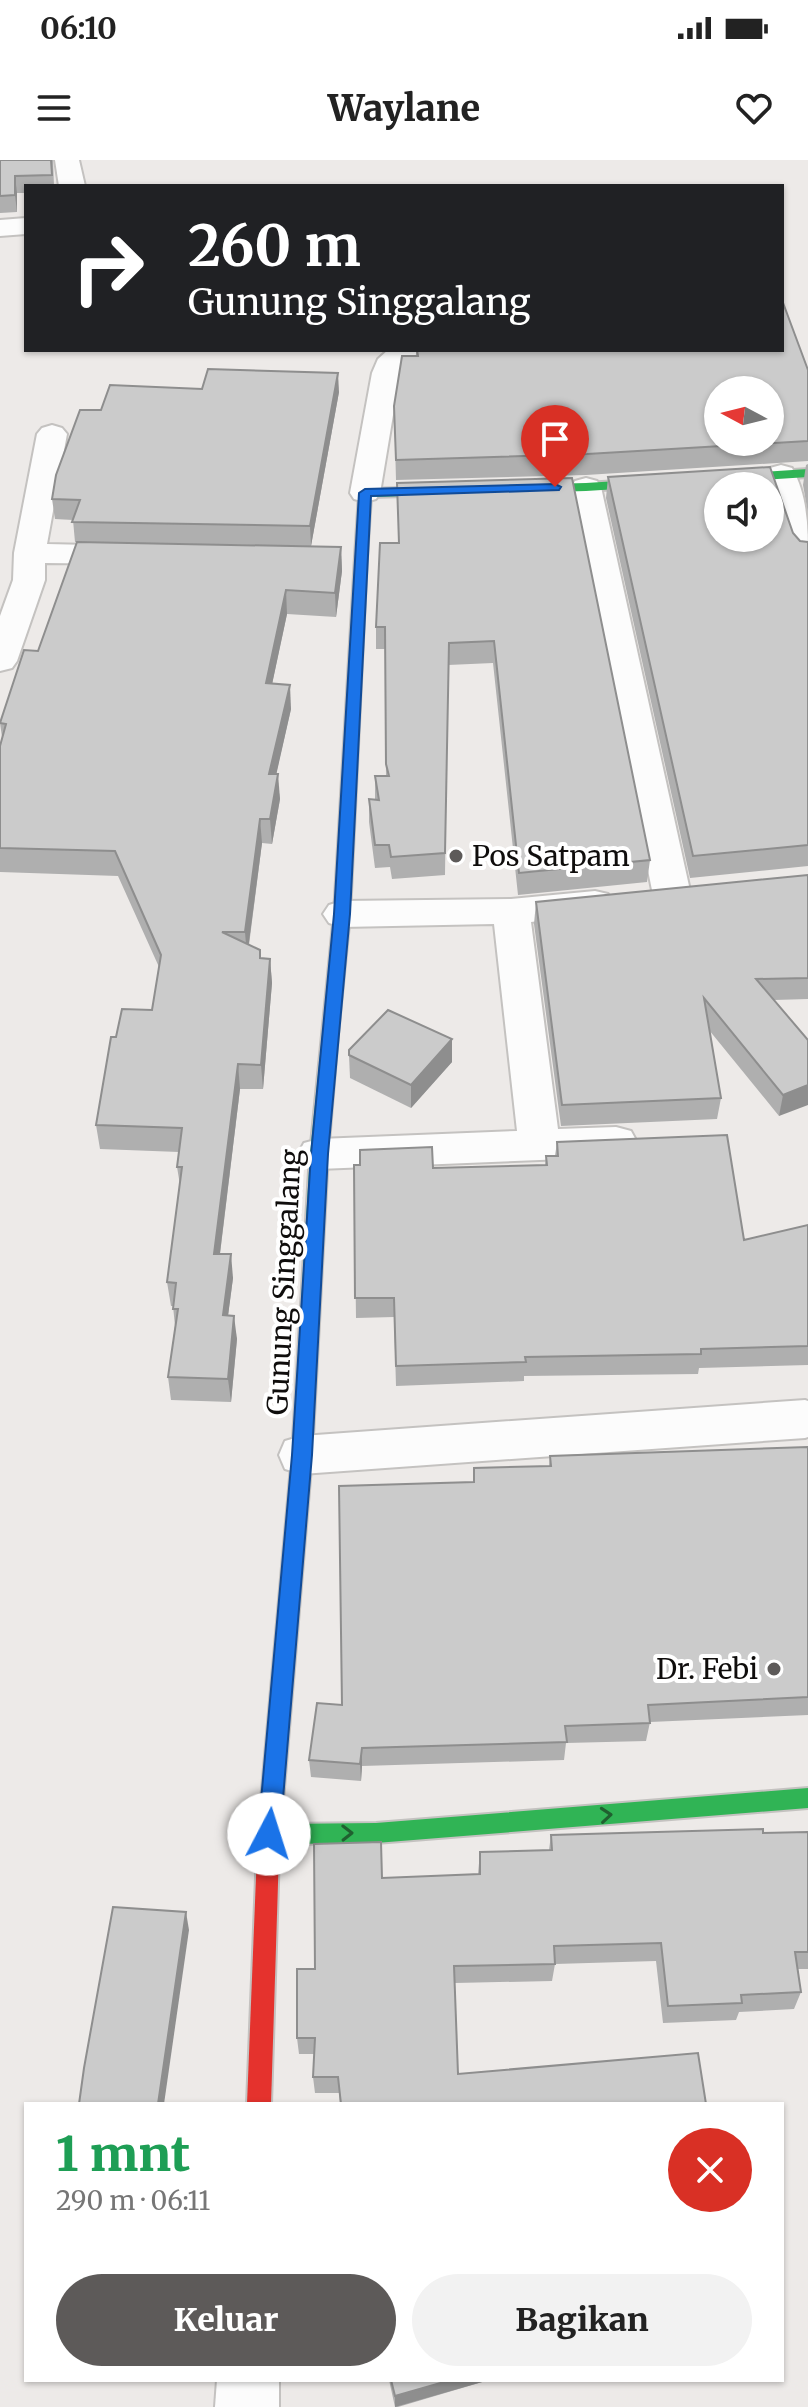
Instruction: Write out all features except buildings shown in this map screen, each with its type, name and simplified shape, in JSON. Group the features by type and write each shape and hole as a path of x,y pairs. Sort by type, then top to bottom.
{"street":[{"path":"67,160 72,184"},
{"path":"0,228 24,226"},
{"path":"404,352 392,359 386,373 365,493 586,487 794,474 808,552"},
{"path":"0,661 29,580 30,553 52,434"},
{"path":"342,914 511,911 661,896 586,487"},
{"name":"Gunung Singgalang","path":"259,2102 269,1834 302,1455 319,1154 342,914 348,559 365,493"},
{"path":"30,553 162,555"},
{"path":"511,911 539,1143"},
{"path":"319,1154 539,1143 649,1142"},
{"path":"302,1455 805,1419"},
{"path":"269,1834 376,1833 808,1798"},
{"path":"247,2407 248,2382"}],"traffic: fast":[{"path":"361,557 365,493 586,487 808,473"},
{"path":"268,1852 302,1455 319,1154 330,1035"},
{"path":"269,1834 376,1833 808,1798"}],"traffic: slow":[{"path":"330,1035 342,914 361,557"}],"traffic: jam":[{"path":"259,2102 268,1852"}],"place":[{"name":"Pos Satpam","path":"456,856"},
{"name":"Dr. Febi","path":"774,1669"}],"route":[{"path":"269,1834 302,1455 319,1154 342,914 365,493 555,487"}]}
